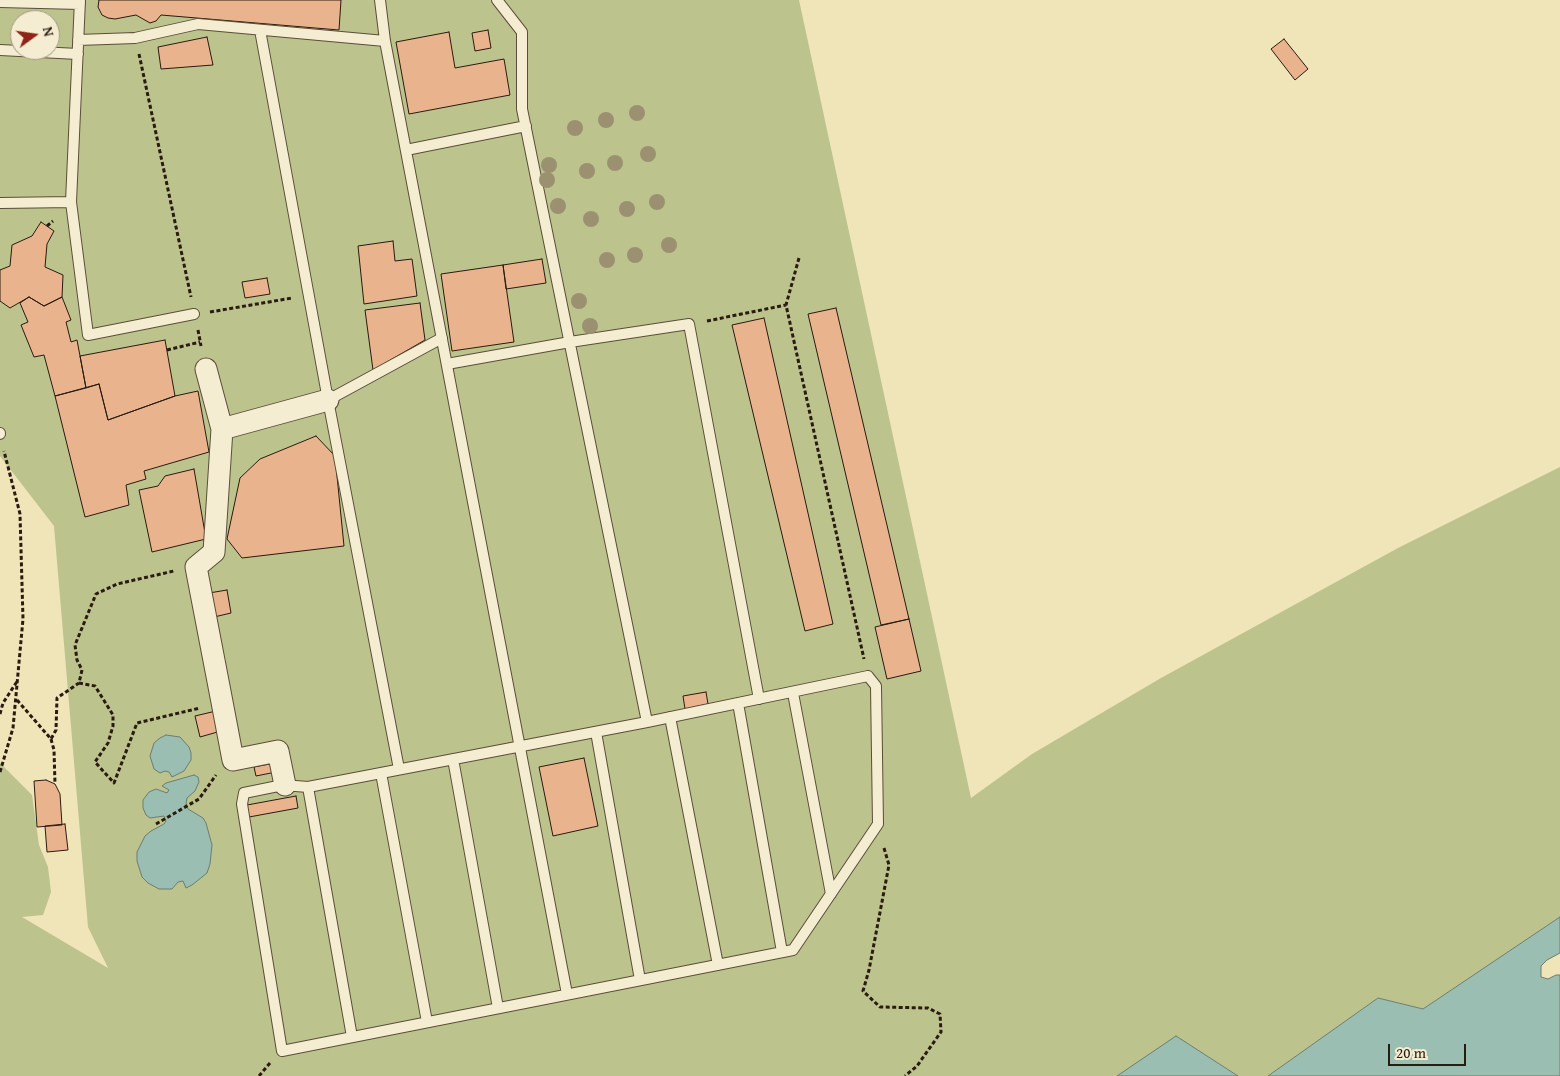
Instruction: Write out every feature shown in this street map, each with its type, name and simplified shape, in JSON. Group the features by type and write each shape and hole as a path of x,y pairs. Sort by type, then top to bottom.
{"street":[{"path":"206,369 222,429 214,552 196,566 233,760 278,751 285,785"},
{"path":"222,429 328,400"}],"lane":[{"path":"380,0 385,40 567,994"},
{"path":"497,0 522,32 522,109 647,722"},
{"path":"0,2 80,2 71,202 88,335 194,314"},
{"path":"78,40 135,38 198,24 385,40"},
{"path":"260,30 328,400 399,769"},
{"path":"0,50 78,54"},
{"path":"406,150 526,126"},
{"path":"0,203 71,202"},
{"path":"447,364 570,342 689,324 759,699"},
{"path":"328,400 442,338"},
{"path":"868,676 876,686 878,824 793,950 282,1050 242,804 244,794 285,785 308,787 793,693 868,676"},
{"path":"793,693 831,894"},
{"path":"738,703 782,952"},
{"path":"670,717 718,965"},
{"path":"596,732 640,980"},
{"path":"453,759 498,1008"},
{"path":"381,773 427,1022"},
{"path":"308,787 352,1037"}],"path":[{"path":"135,38 206,369"},
{"path":"799,258 786,305 868,676"},
{"path":"194,314 309,295"},
{"path":"689,324 786,305"},
{"path":"167,350 200,342"},
{"path":"0,433 20,514 23,619 13,728 0,772"},
{"path":"51,739 56,730 57,698 79,683 82,670 77,660 75,645 96,594 117,584 196,566"},
{"path":"0,714 3,703 18,680"},
{"path":"79,683 95,686 113,716 108,743 95,762 114,783 137,723 222,702"},
{"path":"16,700 51,739 54,750 55,784"},
{"path":"156,824 199,799 218,772"},
{"path":"878,824 889,865 869,970 863,991 880,1007 928,1008 940,1014 941,1032 917,1066 905,1076"}],"green space":[{"path":"0,0 799,0 971,798 1032,754 1161,678 1398,548 1560,467 1560,917 1423,1009 1378,998 1268,1076 1238,1076 1176,1036 1121,1076 0,1076 0,763 32,795 39,845 48,867 51,892 43,915 22,917 108,968 88,927 54,526 0,456"}],"water":[{"path":"166,735 180,737 189,747 191,753 191,760 184,771 172,777 169,772 160,773 154,769 150,756 154,743"},
{"path":"194,775 198,777 199,782 195,791 187,798 186,804 188,809 203,818 206,823 212,845 210,864 207,873 186,888 183,881 178,882 172,889 159,889 142,877 137,861 137,852 145,836 166,821 164,816 150,818 146,815 143,808 143,800 149,792 156,789 167,793 169,790 162,786 166,783"},
{"path":"1560,917 1560,953 1547,960 1541,966 1541,977 1548,979 1560,975 1560,1076 1268,1076 1378,998 1423,1009"},
{"path":"1176,1036 1238,1076 1117,1076"}],"building":[{"path":"99,0 341,0 339,30 161,15 156,21 150,23 136,15 115,19 102,15 98,7"},
{"path":"488,30 491,48 475,51 472,33"},
{"path":"449,32 455,68 504,59 510,95 409,114 396,42"},
{"path":"207,37 213,65 161,69 158,47"},
{"path":"1284,39 1308,69 1295,80 1271,49"},
{"path":"41,222 54,231 47,244 45,267 63,275 62,297 44,306 29,297 10,308 0,301 0,270 10,266 12,245 32,236"},
{"path":"393,241 395,261 412,259 417,296 364,304 358,246"},
{"path":"542,259 546,283 506,289 503,265"},
{"path":"503,265 514,342 452,351 441,274"},
{"path":"267,278 270,294 245,298 242,282"},
{"path":"29,297 44,306 62,297 71,320 66,322 71,342 77,340 86,388 55,396 44,355 34,357 21,325 28,322 20,303"},
{"path":"420,303 425,340 373,370 365,310"},
{"path":"836,308 909,619 881,625 808,314"},
{"path":"764,318 833,624 805,631 732,325"},
{"path":"165,340 175,396 108,420 99,384 86,388 80,356"},
{"path":"99,384 108,420 175,396 198,391 209,452 144,471 146,479 126,485 129,505 85,517 55,396"},
{"path":"316,436 335,456 344,546 242,558 227,539 240,478 260,459"},
{"path":"194,469 206,539 152,552 139,490 158,486 165,476"},
{"path":"227,590 231,613 214,617 209,593"},
{"path":"909,619 921,671 887,679 875,627"},
{"path":"706,692 708,704 685,709 683,696"},
{"path":"216,711 221,731 200,737 195,716"},
{"path":"584,758 598,826 553,836 539,767"},
{"path":"275,763 276,772 256,776 254,767"},
{"path":"46,780 55,784 60,794 62,825 37,827 34,781"},
{"path":"296,796 298,808 249,817 247,805"},
{"path":"65,824 68,850 47,852 45,826"}]}
